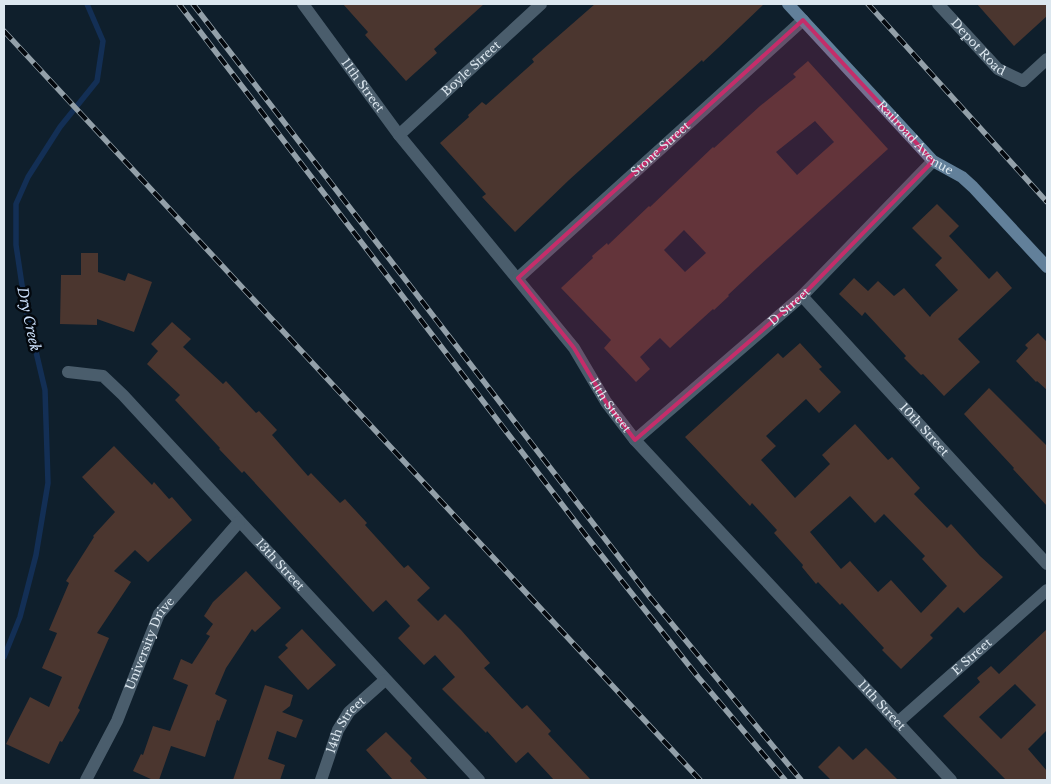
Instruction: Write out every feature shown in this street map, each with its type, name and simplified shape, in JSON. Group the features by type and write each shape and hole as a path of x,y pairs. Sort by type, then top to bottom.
{"street":[{"name":"11th Street","path":"303,4 399,134 574,348 606,402 635,440 951,780"},
{"name":"Boyle Street","path":"399,134 541,4"},
{"name":"Railroad Avenue","path":"788,4 933,161 962,178 973,187 1047,267"},
{"name":"Depot Road","path":"938,4 998,69 1023,81 1047,59"},
{"name":"Stone Street","path":"518,278 803,20"},
{"name":"D Street","path":"635,440 802,296 933,161"},
{"name":"10th Street","path":"802,296 1047,564"},
{"name":"13th Street","path":"68,372 103,376 123,395 479,780"},
{"name":"University Drive","path":"86,780 117,721 159,614 239,522"},
{"name":"E Street","path":"897,723 1047,590"},
{"name":"14th Street","path":"321,780 338,730 349,712 385,680"}],"highlighted area":[{"path":"803,20 933,161 802,296 635,440 606,402 574,348 518,278"}],"building":[{"path":"343,4 484,4 434,49 437,53 406,81 365,35 368,32"},
{"path":"595,4 764,4 703,62 702,60 569,180 515,232 482,197 486,194 440,143 469,117 468,115 482,102 486,105 534,62 532,59"},
{"path":"977,4 1047,4 1047,16 1014,46"},
{"path":"808,61 888,149 758,267 714,310 670,348 660,338 640,357 650,369 636,382 604,348 611,340 561,288 593,258 592,256 607,243 608,245 713,147 796,77 793,74","holes":["815,121 834,142 797,175 776,152","684,230 706,253 685,272 664,250"]},
{"path":"937,204 959,226 949,236 989,279 997,271 1012,288 958,339 980,362 944,396 904,358 906,356 865,312 862,316 839,294 854,278 868,291 878,281 894,296 904,288 930,317 958,290 935,265 942,258 912,228"},
{"path":"81,253 98,253 98,272 125,281 128,273 152,282 134,332 97,319 97,325 60,324 61,275 81,275"},
{"path":"172,322 191,339 183,347 223,384 226,381 256,413 259,411 277,430 272,435 308,476 311,473 340,503 345,499 367,523 365,525 404,568 408,565 430,588 417,600 438,621 445,614 461,630 490,663 484,668 522,709 527,705 551,731 548,734 591,780 554,780 528,752 516,763 487,731 486,733 442,689 455,677 435,655 424,665 398,638 410,626 386,600 373,612 244,471 242,473 219,449 175,400 180,395 147,364 158,351 151,344"},
{"path":"1038,333 1047,342 1047,390 1036,382 1016,361 1028,348 1025,345"},
{"path":"800,343 822,367 819,369 841,392 819,413 806,399 766,436 776,446 761,460 795,498 830,464 822,455 855,424 888,460 892,457 920,488 914,494 947,528 951,524 980,556 1003,577 964,613 958,607 930,635 933,638 901,669 882,650 884,648 842,603 840,605 818,582 816,584 802,567 803,565 774,533 777,530 752,503 750,506 685,437 778,353 783,358","holes":["850,496 875,523 884,514 925,556 922,559 947,586 921,613 891,580 878,592 850,561 841,569 810,532"]},
{"path":"989,388 1047,446 1047,506 964,414"},
{"path":"114,446 152,485 154,482 169,499 172,497 192,520 148,562 135,550 114,571 131,582 97,633 109,638 78,708 80,710 62,742 60,741 49,764 6,744 30,697 49,707 62,677 42,668 57,633 49,630 69,583 66,581 93,536 115,512 82,477"},
{"path":"246,571 281,608 255,632 252,629 226,668 215,694 227,700 219,721 217,720 205,757 171,746 159,780 153,780 133,771 141,754 143,755 153,726 170,731 188,685 173,679 181,659 192,664 210,636 206,634 213,624 204,616 213,602"},
{"path":"302,629 336,665 308,690 278,657 288,648 285,645"},
{"path":"1047,629 1047,730 1028,749 1047,771 1047,780 1006,780 943,716 980,682 977,678 991,666 999,674","holes":["1015,684 1036,705 1001,739 979,717"]},
{"path":"265,685 293,695 290,706 282,712 303,720 296,738 277,731 268,759 285,765 280,780 233,780"},
{"path":"386,732 412,758 410,761 428,780 393,780 366,750"},
{"path":"839,746 853,760 866,748 898,780 831,780 818,767"}],"waterway":[{"name":"Dry Creek","path":"4,657 20,617 36,555 48,483 45,390 25,305 16,245 16,204 28,177 60,127 97,81 103,41 87,4"}],"railway":[{"path":"179,4 587,537 698,677 785,780"},
{"path":"193,4 649,596 801,780"},
{"path":"868,4 1047,202"},
{"path":"4,31 700,780"}]}
